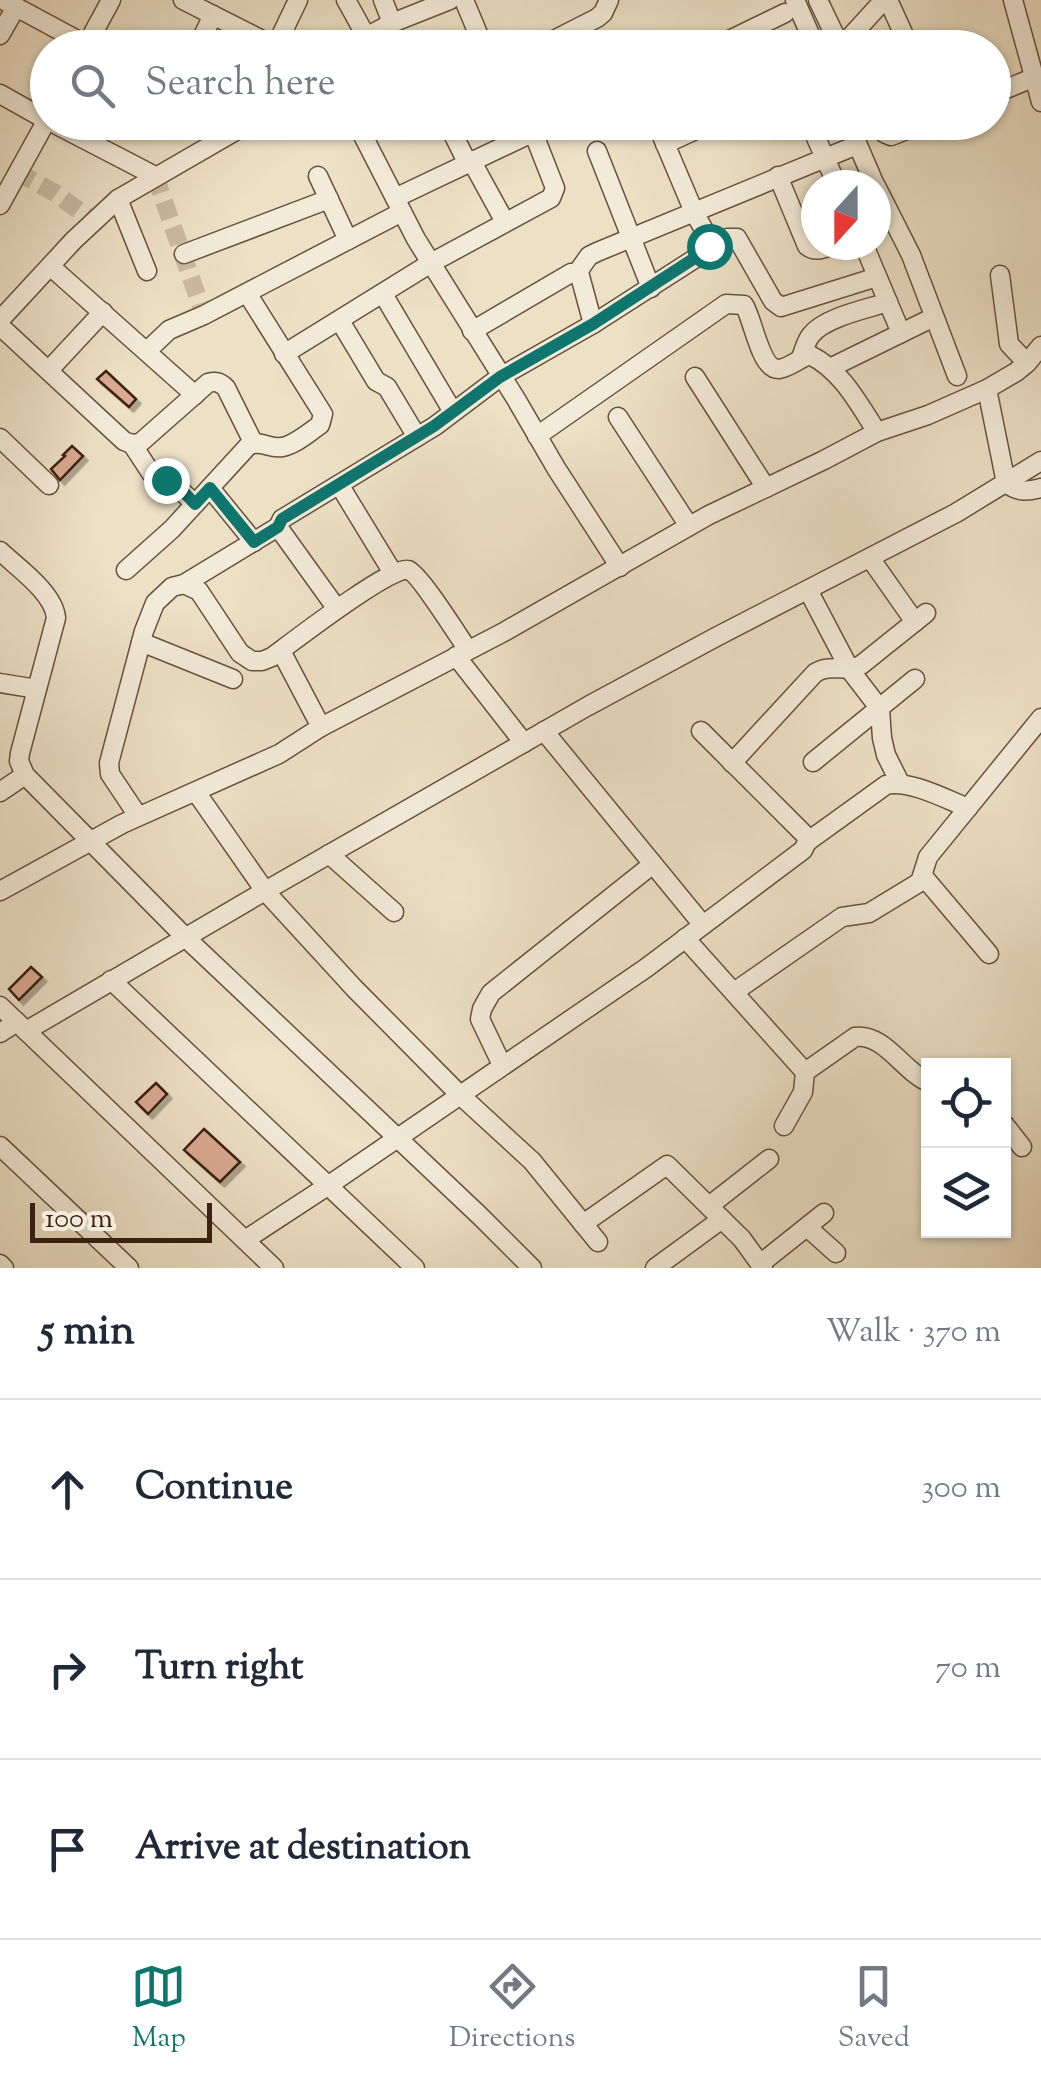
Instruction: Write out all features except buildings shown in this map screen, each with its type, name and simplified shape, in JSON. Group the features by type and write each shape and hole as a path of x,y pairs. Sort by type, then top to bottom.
{"street":[{"path":"96,30 111,0"},
{"path":"183,0 243,30"},
{"path":"285,30 298,0"},
{"path":"346,0 363,30"},
{"path":"383,0 392,23"},
{"path":"378,30 450,0"},
{"path":"464,0 476,30"},
{"path":"575,30 603,13 609,0"},
{"path":"818,0 833,30"},
{"path":"857,30 886,0 901,30"},
{"path":"1018,2 1041,102"},
{"path":"0,35 9,4 57,30"},
{"path":"746,30 790,6 805,30"},
{"path":"206,30 213,15"},
{"path":"1011,87 1035,77"},
{"path":"0,94 30,110"},
{"path":"0,205 37,140"},
{"path":"86,140 155,176"},
{"path":"215,140 104,210 0,323 124,441 132,444 147,439 208,384 221,383 254,442 286,446 320,426 322,414 246,293"},
{"path":"371,140 430,262 620,567"},
{"path":"457,140 505,222"},
{"path":"146,352 169,330 348,240 469,161 515,140"},
{"path":"284,354 430,262 551,198 556,188 536,140"},
{"path":"663,140 708,240 707,250"},
{"path":"665,144 674,140"},
{"path":"817,140 830,170"},
{"path":"855,140 869,170"},
{"path":"577,272 589,256 857,145"},
{"path":"597,151 651,288"},
{"path":"318,176 348,240"},
{"path":"778,176 801,232"},
{"path":"118,199 147,271"},
{"path":"184,254 329,199"},
{"path":"891,216 957,376"},
{"path":"138,816 110,774 109,763 141,642 155,603 172,587 184,584 278,527 282,519 416,437 500,377 593,324 727,238 737,238 773,301 781,306 878,277"},
{"path":"871,260 901,333"},
{"path":"50,266 195,395"},
{"path":"577,272 593,324"},
{"path":"472,330 577,272"},
{"path":"1000,275 1009,344 1028,363"},
{"path":"383,294 453,412"},
{"path":"801,358 814,331 828,322 888,302"},
{"path":"537,436 726,304 744,305 768,365 781,368 810,356 830,368 840,376 878,432"},
{"path":"49,370 102,312"},
{"path":"830,368 934,317"},
{"path":"340,321 376,380 387,387 416,437"},
{"path":"0,891 138,816 279,754 321,727 690,526 878,432 986,389 1028,363 1041,346"},
{"path":"695,377 766,488"},
{"path":"986,389 1006,483 1026,492 1041,488"},
{"path":"618,417 690,526"},
{"path":"0,438 49,485"},
{"path":"126,570 254,442"},
{"path":"132,444 151,473 179,487 195,504"},
{"path":"0,1033 27,1032 524,743 700,646 956,514 1041,461"},
{"path":"340,486 393,574"},
{"path":"210,488 254,542"},
{"path":"278,527 337,609"},
{"path":"0,550 55,606 56,618 20,754 25,774 186,938 532,1268"},
{"path":"732,763 815,673 823,668 850,670 920,618 870,558"},
{"path":"184,584 199,590 240,654 252,661 262,661 393,574 404,569 411,571 524,743"},
{"path":"808,590 850,670 880,709 886,755 900,783"},
{"path":"141,642 232,679"},
{"path":"281,650 321,727"},
{"path":"813,762 914,679"},
{"path":"0,684 37,689"},
{"path":"734,992 842,918 869,912 914,886 923,876 928,857 1041,718"},
{"path":"701,731 806,836 807,842"},
{"path":"544,732 702,925"},
{"path":"0,792 25,774"},
{"path":"249,1238 646,968 803,850 807,842 886,786 900,783 968,808"},
{"path":"196,792 265,891 354,988 532,1161 598,1242"},
{"path":"329,854 394,912"},
{"path":"502,1065 480,1019 491,992 653,864"},
{"path":"923,876 988,954"},
{"path":"685,938 805,1072 803,1092 784,1126"},
{"path":"111,980 415,1268"},
{"path":"0,1006 49,1055 286,1268"},
{"path":"805,1072 862,1035 878,1042 921,1079"},
{"path":"1011,1133 1022,1147"},
{"path":"0,1146 129,1268"},
{"path":"655,1268 769,1159"},
{"path":"584,1224 668,1164 742,1238 761,1266 824,1212"},
{"path":"807,1227 836,1253"},
{"path":"249,1238 274,1268"}],"tunnel":[{"path":"17,172 93,221"},
{"path":"155,176 204,315"}],"route":[{"path":"166,480 195,504 210,488 254,542 278,527 282,519 434,426 500,377 651,288 709,246"}]}
